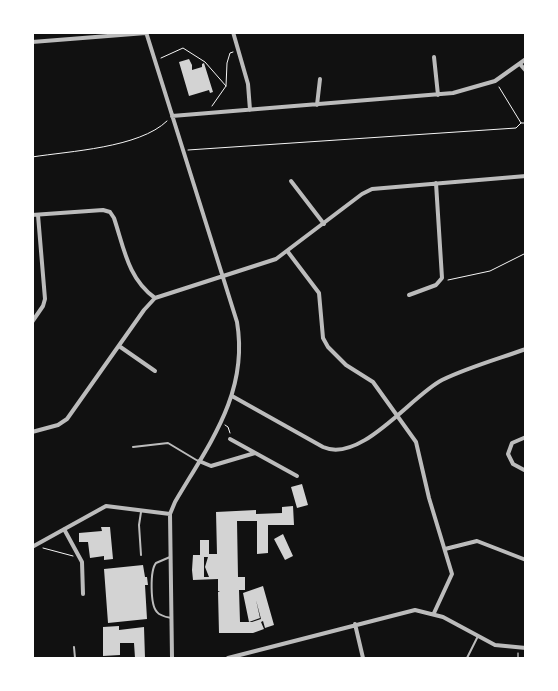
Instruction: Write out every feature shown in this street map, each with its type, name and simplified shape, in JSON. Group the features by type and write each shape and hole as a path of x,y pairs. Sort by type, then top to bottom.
{"street":[{"path":"56,32 57,40"},
{"path":"233,32 248,84 250,110"},
{"path":"32,42 146,33 237,322 240,345 239,368 232,396 221,423 175,502 170,514 172,658"},
{"path":"434,56 438,95"},
{"path":"172,116 438,95 495,81 526,59"},
{"path":"520,64 526,70"},
{"path":"317,105 320,79"},
{"path":"32,432 58,425 66,419 155,298 270,262 288,252 362,194 372,189 526,176"},
{"path":"291,181 324,224"},
{"path":"409,295 436,285 440,281 442,274 436,183"},
{"path":"32,215 103,210 110,212 114,218 133,276 141,287 155,298"},
{"path":"32,322 43,306 45,299 38,215"},
{"path":"288,252 319,293 323,338 328,347 346,365 372,382 417,444 429,498 452,577 434,613"},
{"path":"119,346 155,371"},
{"path":"232,396 330,449 339,449 366,440 443,380 526,349"},
{"path":"526,437 512,444 508,454 512,464 526,471"},
{"path":"230,439 297,476"},
{"path":"199,462 211,466 255,453"},
{"path":"34,547 106,506 170,514"},
{"path":"64,529 83,566 83,594"},
{"path":"445,550 477,541 526,560"},
{"path":"228,658 407,611 421,610 434,613 499,646 526,648"},
{"path":"355,624 363,658"}],"lane":[{"path":"133,447 170,444 199,462"},
{"path":"140,555 139,525 142,509"},
{"path":"170,557 156,562 152,574 154,608 158,614 171,618"},
{"path":"467,658 478,636"},
{"path":"74,647 74,658"}],"path":[{"path":"155,60 183,48 205,62 226,86"},
{"path":"208,113 226,86 227,63 230,53 238,49"},
{"path":"495,81 521,123"},
{"path":"32,157 115,145 159,128 172,116"},
{"path":"183,150 516,128 521,123 526,123"},
{"path":"440,281 490,270 526,253"},
{"path":"221,423 228,427 230,439"},
{"path":"34,547 72,556 78,554"}],"building":[{"path":"189,59 192,70 202,67 204,63 213,92 210,93 209,90 189,96 179,62"},
{"path":"302,484 308,505 297,508 291,487"},
{"path":"293,506 294,525 268,525 268,553 257,554 257,521 237,521 238,577 245,577 245,590 239,590 240,622 249,622 243,593 263,586 274,625 265,628 263,621 261,622 264,629 253,633 219,633 218,592 220,592 218,591 218,579 193,580 193,555 200,555 200,540 209,540 209,554 217,554 216,512 256,510 256,514 282,513 282,507","holes":["204,557 208,557 205,567 209,577 204,577","256,600 261,619 249,622 260,618"]},
{"path":"101,527 110,527 113,559 104,560 104,556 90,558 88,542 79,542 79,533 102,531"},
{"path":"283,534 293,556 285,560 274,539"},
{"path":"143,565 148,585 145,585 147,619 108,623 104,569"},
{"path":"119,626 119,630 144,627 145,658 135,658 134,643 120,643 120,655 103,656 103,627"}]}
